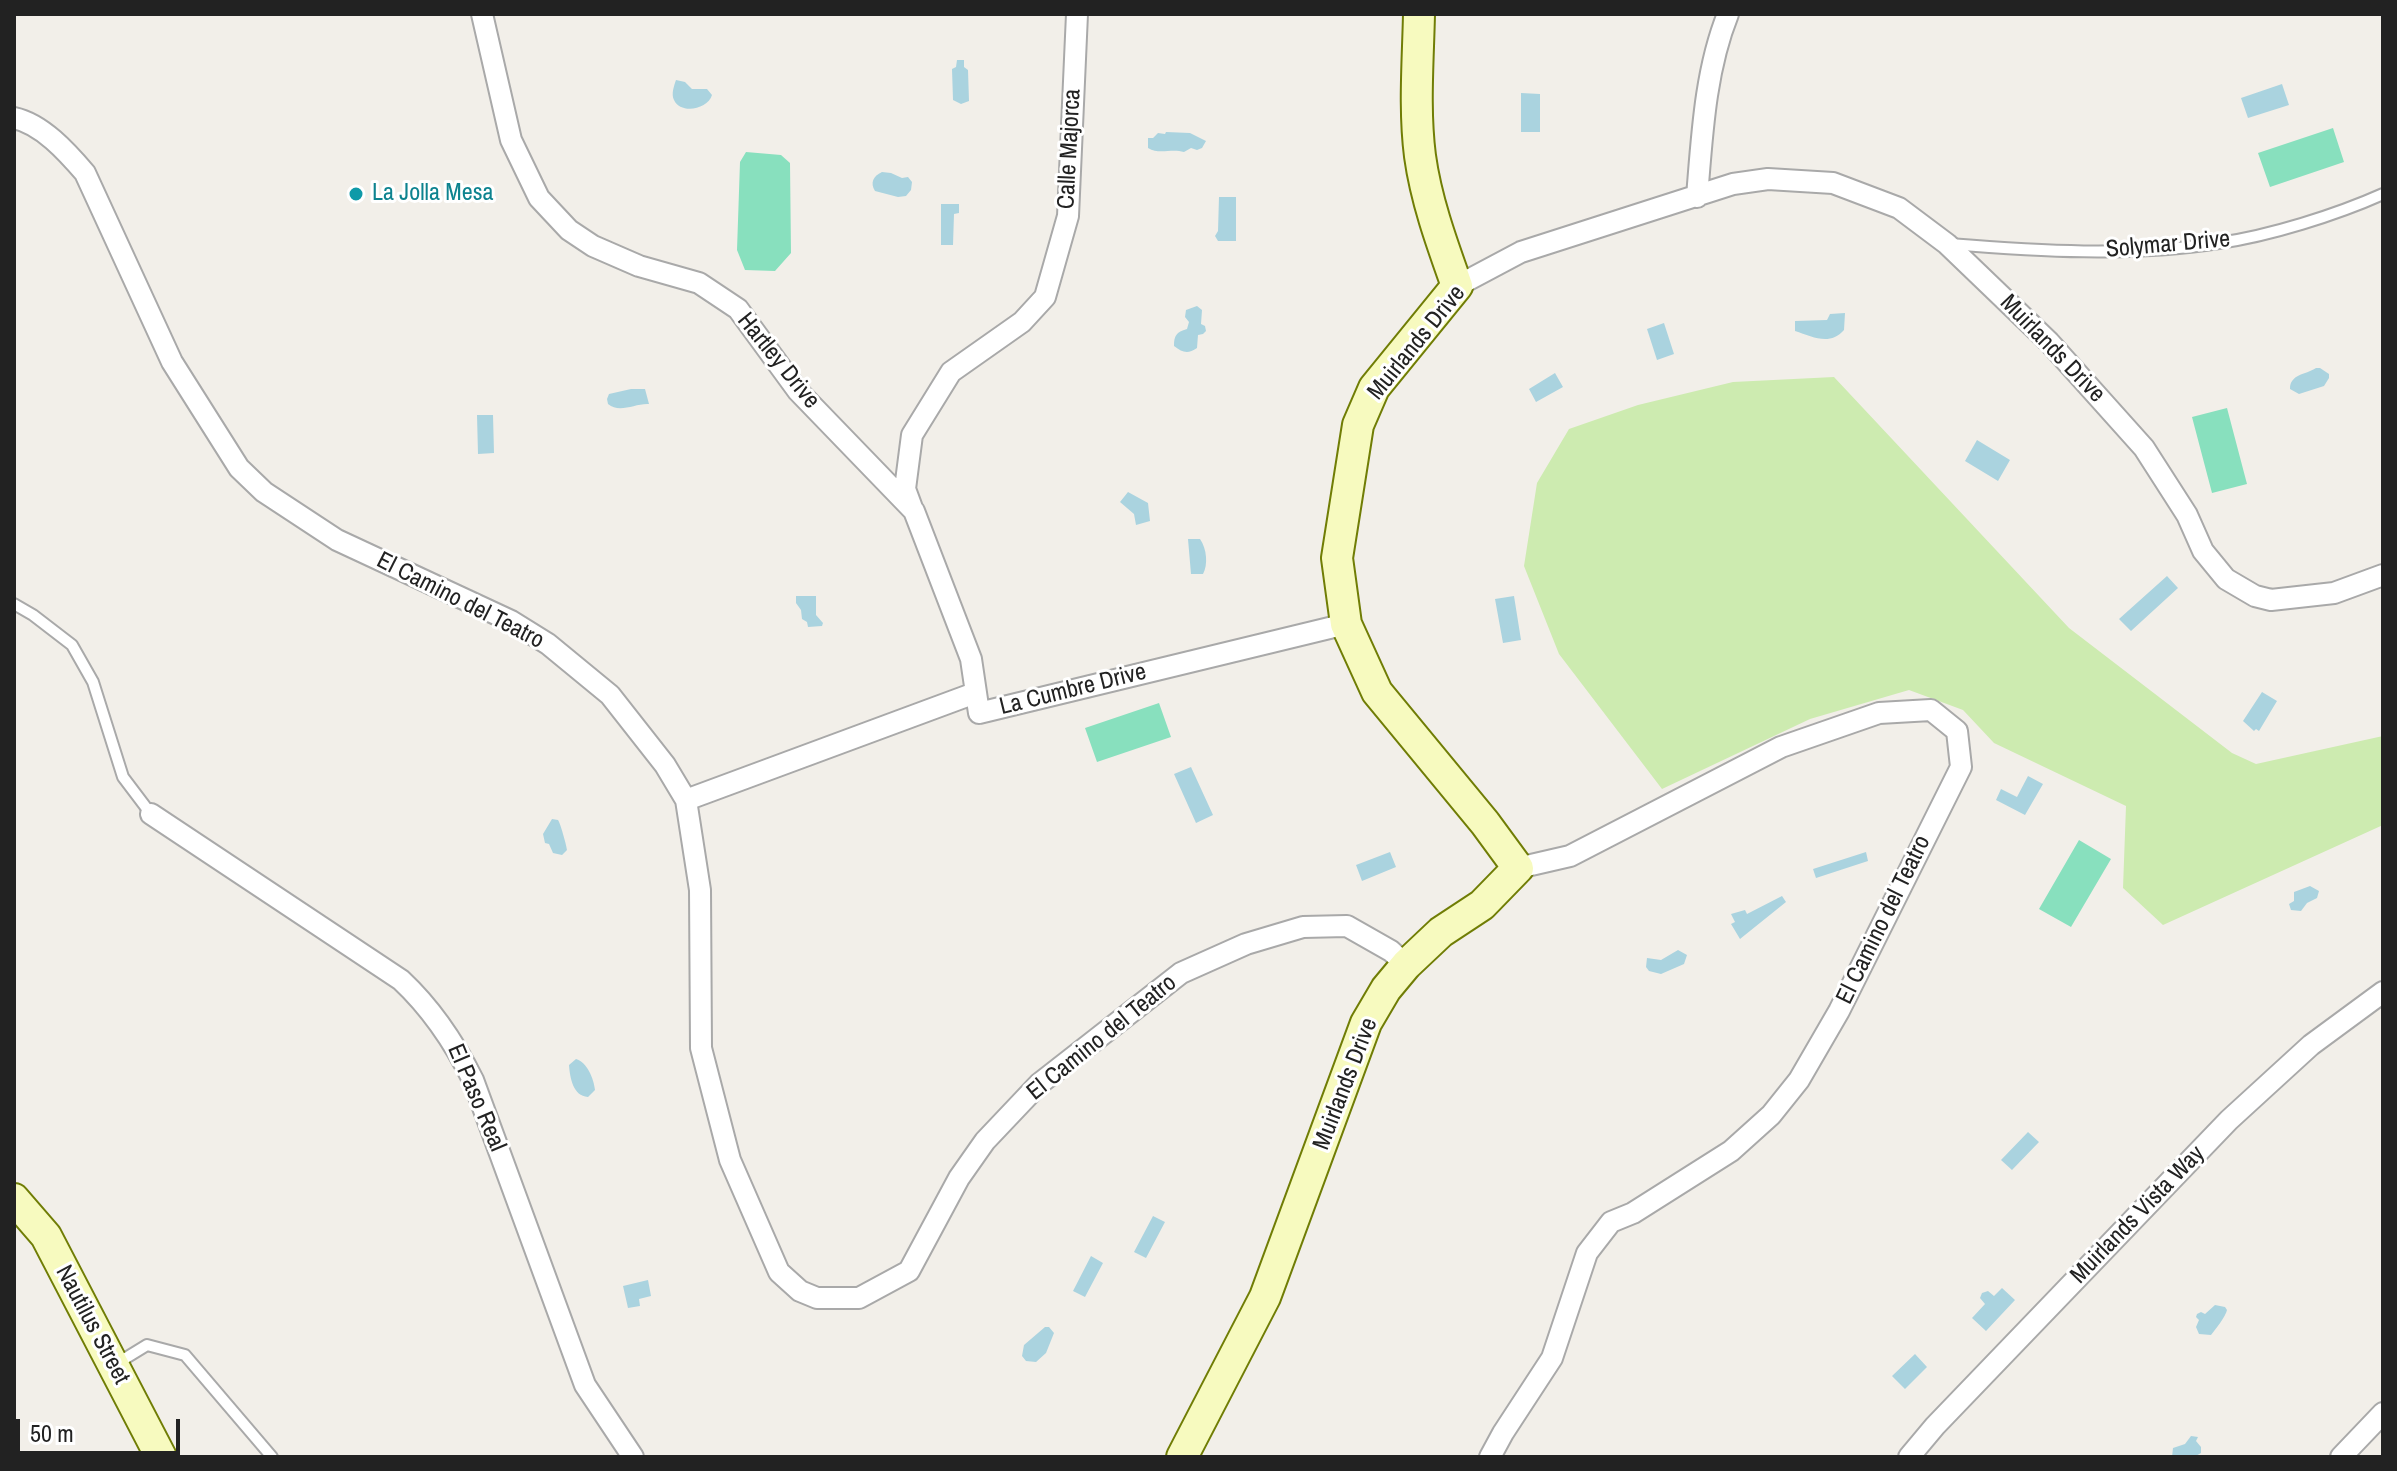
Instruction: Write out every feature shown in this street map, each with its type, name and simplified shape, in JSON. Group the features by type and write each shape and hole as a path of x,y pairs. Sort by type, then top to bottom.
{"street":[{"name":"Hartley Drive","path":"482,14 511,140 539,198 569,230 593,246 639,266 699,283 738,309 798,391 914,511 971,659 975,693"},
{"name":"Calle Majorca","path":"914,511 905,489 912,435 951,372 1022,322 1045,297 1068,216 1077,14"},
{"path":"1419,14 1417,113 1420,157 1438,235 1457,286"},
{"path":"1697,197 1702,123 1720,34 1728,14"},
{"name":"El Camino del Teatro","path":"14,118 28,121 69,154 85,173 172,362 239,468 264,492 337,540 511,621 548,644 610,695 665,765 686,800 700,890 701,1048 730,1160 779,1272 800,1291 817,1298 859,1298 909,1271 959,1178 985,1141 1039,1084 1181,973 1246,944 1303,927 1347,926 1391,951 1406,965"},
{"name":"Muirlands Drive","path":"1182,1457 1265,1297 1366,1023 1386,989 1406,965 1441,932 1482,905 1518,868 1377,692 1346,624 1337,558 1358,425 1374,388 1457,286 1521,252 1733,184 1768,179 1833,183 1899,208 1947,244 2049,342 2144,448 2187,515 2203,551 2226,579 2255,596 2271,600 2334,593 2383,575"},
{"name":"La Cumbre Drive","path":"686,800 975,693 979,713 1346,624"},
{"name":"El Camino del Teatro","path":"1490,1457 1552,1358 1587,1253 1611,1222 1633,1213 1731,1151 1771,1115 1799,1080 1839,1011 1961,767 1957,731 1931,710 1879,713 1781,747 1570,856 1518,868"},
{"name":"El Paso Real","path":"151,814 401,980 424,1001 455,1044 473,1080 585,1385 633,1457"},
{"name":"Muirlands Vista Way","path":"1909,1457 1946,1414 2229,1120 2311,1045 2383,992"},
{"name":"Nautilus Street","path":"14,1199 46,1236 161,1457"},
{"path":"2341,1457 2383,1413"}],"lane":[{"name":"Solymar Drive","path":"1947,244 2040,251 2131,251 2218,243 2279,230 2383,194"},
{"path":"14,604 72,645 93,682 123,777 151,814"},
{"path":"113,1365 147,1345 185,1355 272,1457"}],"green space":[{"path":"2333,128 2344,162 2270,187 2258,153"},
{"path":"746,152 781,155 790,163 791,253 775,271 745,270 737,250 740,162"},
{"path":"1834,377 2069,628 2232,753 2256,764 2383,736 2383,825 2163,925 2123,888 2126,806 1994,743 1963,710 1909,690 1810,719 1662,789 1559,654 1524,566 1537,483 1569,429 1638,405 1733,382"},
{"path":"2227,408 2247,484 2212,493 2192,417"},
{"path":"1159,703 1171,737 1097,762 1085,728"},
{"path":"2079,840 2111,859 2071,927 2039,909"}],"water":[{"path":"957,60 964,60 964,67 968,70 969,101 961,104 953,100 952,69 956,67"},
{"path":"676,80 685,82 692,89 707,89 712,95 710,100 700,107 682,108 673,98"},
{"path":"2282,84 2289,105 2248,118 2241,98"},
{"path":"1521,93 1540,94 1540,132 1521,132"},
{"path":"1166,132 1190,133 1206,141 1202,148 1184,152 1148,148 1148,138"},
{"path":"882,172 908,177 912,182 911,190 906,196 898,197 875,191 873,180"},
{"path":"1219,197 1236,197 1236,241 1218,241 1215,236 1218,231"},
{"path":"941,204 959,204 959,213 954,214 953,245 941,245"},
{"path":"1197,306 1202,310 1201,324 1206,331 1198,335 1197,348 1183,351 1174,346 1175,337 1187,329 1186,310"},
{"path":"1845,313 1844,330 1833,338 1821,339 1795,331 1795,321 1827,320 1830,314"},
{"path":"1664,323 1674,354 1657,360 1647,329"},
{"path":"2316,368 2329,374 2324,386 2299,394 2290,389 2295,378"},
{"path":"1555,373 1563,387 1536,402 1529,389"},
{"path":"645,389 649,404 618,408 608,404 609,394"},
{"path":"477,415 493,415 494,453 478,454"},
{"path":"1977,440 2010,460 1998,481 1965,461"},
{"path":"1128,492 1148,503 1150,521 1136,525 1134,514 1120,502"},
{"path":"1188,539 1200,539 1202,543 1206,557 1203,574 1191,574"},
{"path":"2167,576 2178,588 2131,631 2119,619"},
{"path":"796,596 816,596 816,615 822,626 808,627 802,619"},
{"path":"1514,596 1521,640 1503,643 1495,599"},
{"path":"2262,692 2277,701 2259,731 2254,731 2243,721"},
{"path":"1191,767 1213,815 1196,823 1174,774"},
{"path":"2028,776 2043,784 2025,815 1996,800 2001,789 2017,797"},
{"path":"552,819 558,820 565,840 567,850 562,855 553,853 549,844 545,843 543,834"},
{"path":"1390,852 1396,867 1362,881 1356,865"},
{"path":"1866,852 1868,861 1816,878 1813,869"},
{"path":"2310,886 2319,891 2317,898 2307,903 2301,911 2291,910 2289,904 2294,901 2294,892"},
{"path":"1782,896 1786,902 1740,939 1731,924 1735,922 1731,914 1745,910 1747,914"},
{"path":"1678,950 1687,955 1684,964 1661,974 1646,967 1647,958 1661,960"},
{"path":"576,1059 587,1067 593,1081 595,1090 588,1097 579,1093 571,1081 569,1065"},
{"path":"2028,1132 2039,1142 2012,1170 2001,1160"},
{"path":"1153,1216 1165,1222 1146,1258 1134,1252"},
{"path":"1091,1256 1103,1263 1085,1297 1073,1291"},
{"path":"648,1280 651,1296 639,1299 640,1306 628,1308 623,1286"},
{"path":"2002,1288 2015,1300 1986,1331 1972,1318 1985,1304 1980,1298 1982,1293 1988,1291 1994,1296"},
{"path":"2215,1305 2225,1307 2225,1316 2211,1335 2199,1334 2197,1314 2205,1314"},
{"path":"1045,1327 1054,1333 1046,1353 1036,1362 1026,1361 1022,1356 1024,1345"},
{"path":"1915,1354 1927,1367 1905,1389 1892,1376"},
{"path":"2191,1436 2198,1437 2196,1441 2201,1453 2194,1457 2172,1457 2173,1448 2185,1444"}],"place":[{"name":"La Jolla Mesa","path":"356,194"}]}
